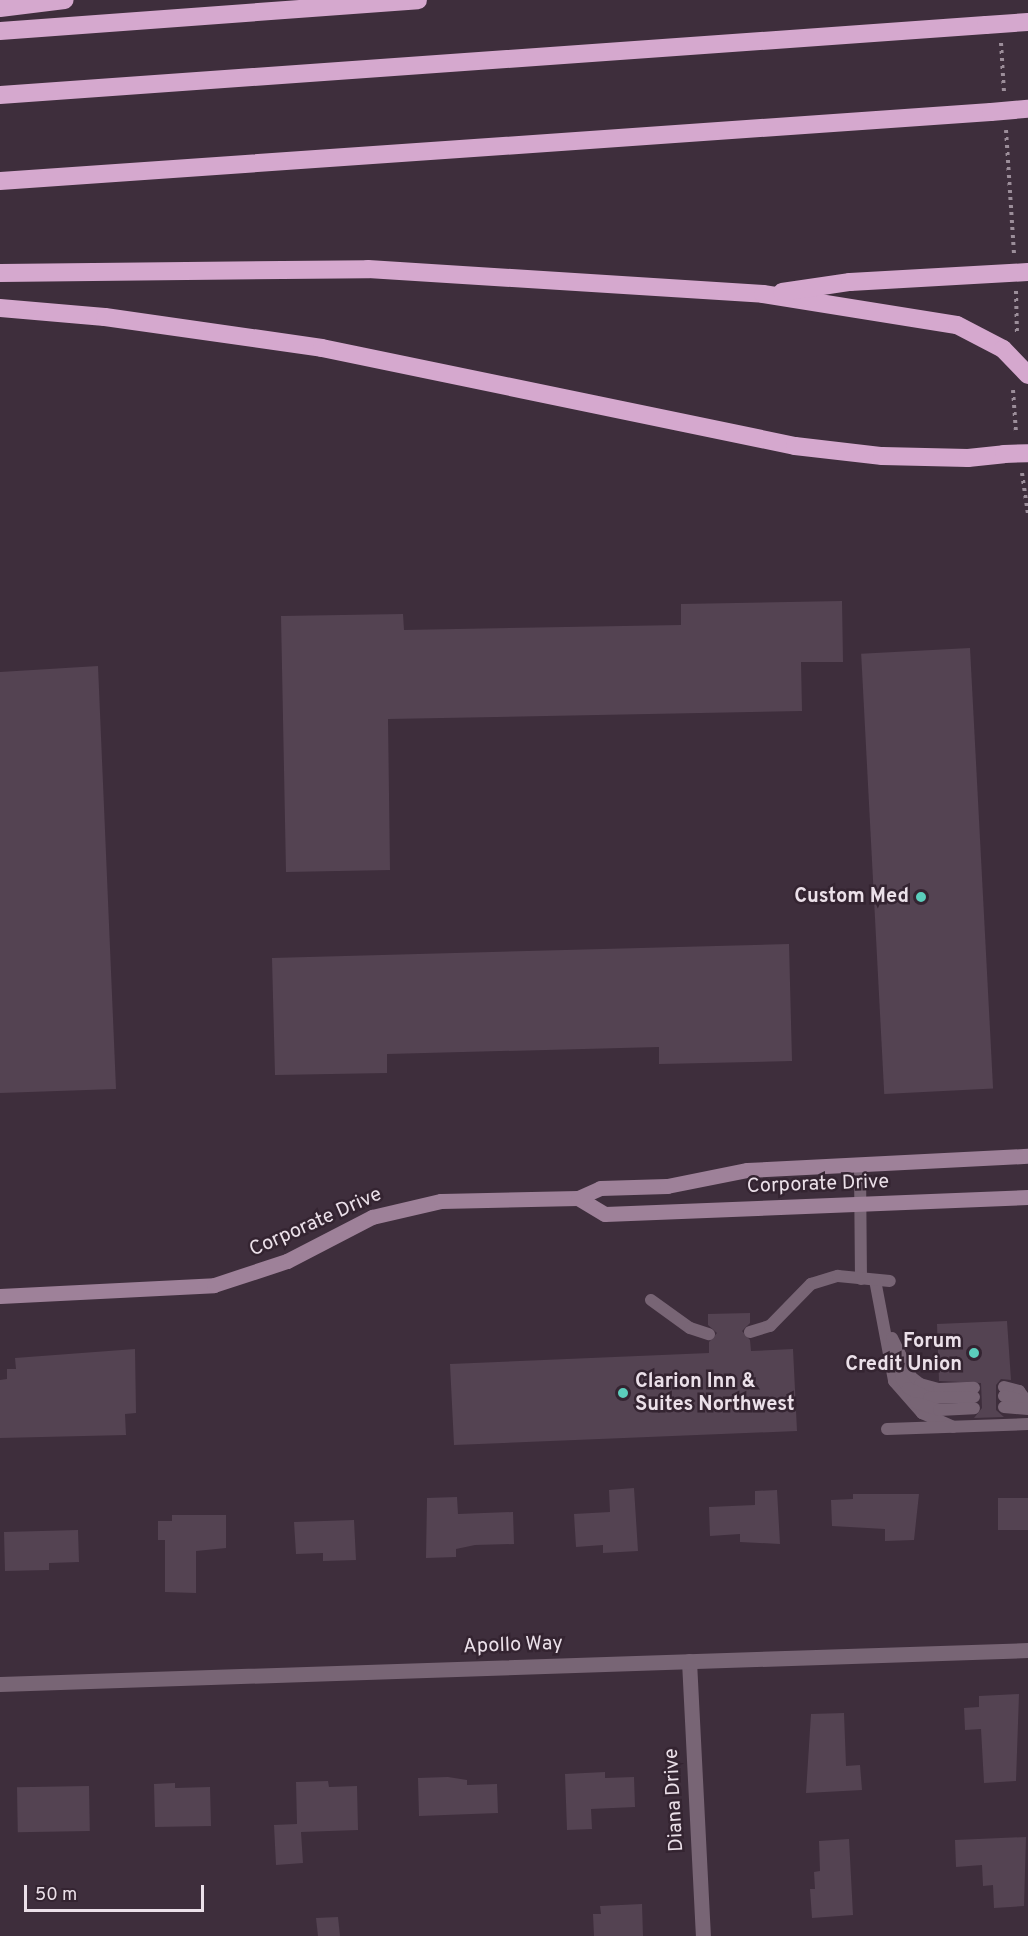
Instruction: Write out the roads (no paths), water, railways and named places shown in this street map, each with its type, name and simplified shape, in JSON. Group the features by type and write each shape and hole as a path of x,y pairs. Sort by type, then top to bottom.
{"highway":[{"path":"0,8 65,0"},
{"path":"0,32 418,0"},
{"path":"0,95 1028,22"},
{"path":"0,181 1028,109"},
{"path":"0,273 348,268 762,294 957,325 1003,349 1028,375"},
{"path":"762,294 850,282 1028,272"},
{"path":"0,308 322,348 795,446 893,456 1028,453"}],"street":[{"name":"Corporate Drive","path":"0,1296 203,1287 256,1273 372,1217 409,1206 469,1199 578,1198 600,1188 667,1186 747,1170 1028,1156"},
{"name":"Corporate Drive","path":"578,1198 605,1214 861,1206 1028,1197"},
{"name":"Apollo Way","path":"0,1684 1028,1650"},
{"name":"Diana Drive","path":"689,1661 703,1936"}],"lane":[{"path":"860,1166 861,1279"},
{"path":"750,1332 770,1326 811,1284 838,1276 890,1281"},
{"path":"875,1280 885,1323 894,1381 922,1413 953,1427"},
{"path":"651,1300 690,1328 709,1334"},
{"path":"885,1323 910,1377 920,1384 974,1398"},
{"path":"889,1349 901,1377 918,1394 939,1399 974,1398"},
{"path":"1028,1403 1019,1391 1004,1397 1028,1409"},
{"path":"909,1400 939,1410 974,1398"},
{"path":"888,1429 1028,1424"}],"place":[{"name":"Custom Med","path":"921,897"},
{"name":"Forum Credit Union","path":"974,1353"},
{"name":"Clarion Inn & Suites Northwest","path":"623,1393"}]}
